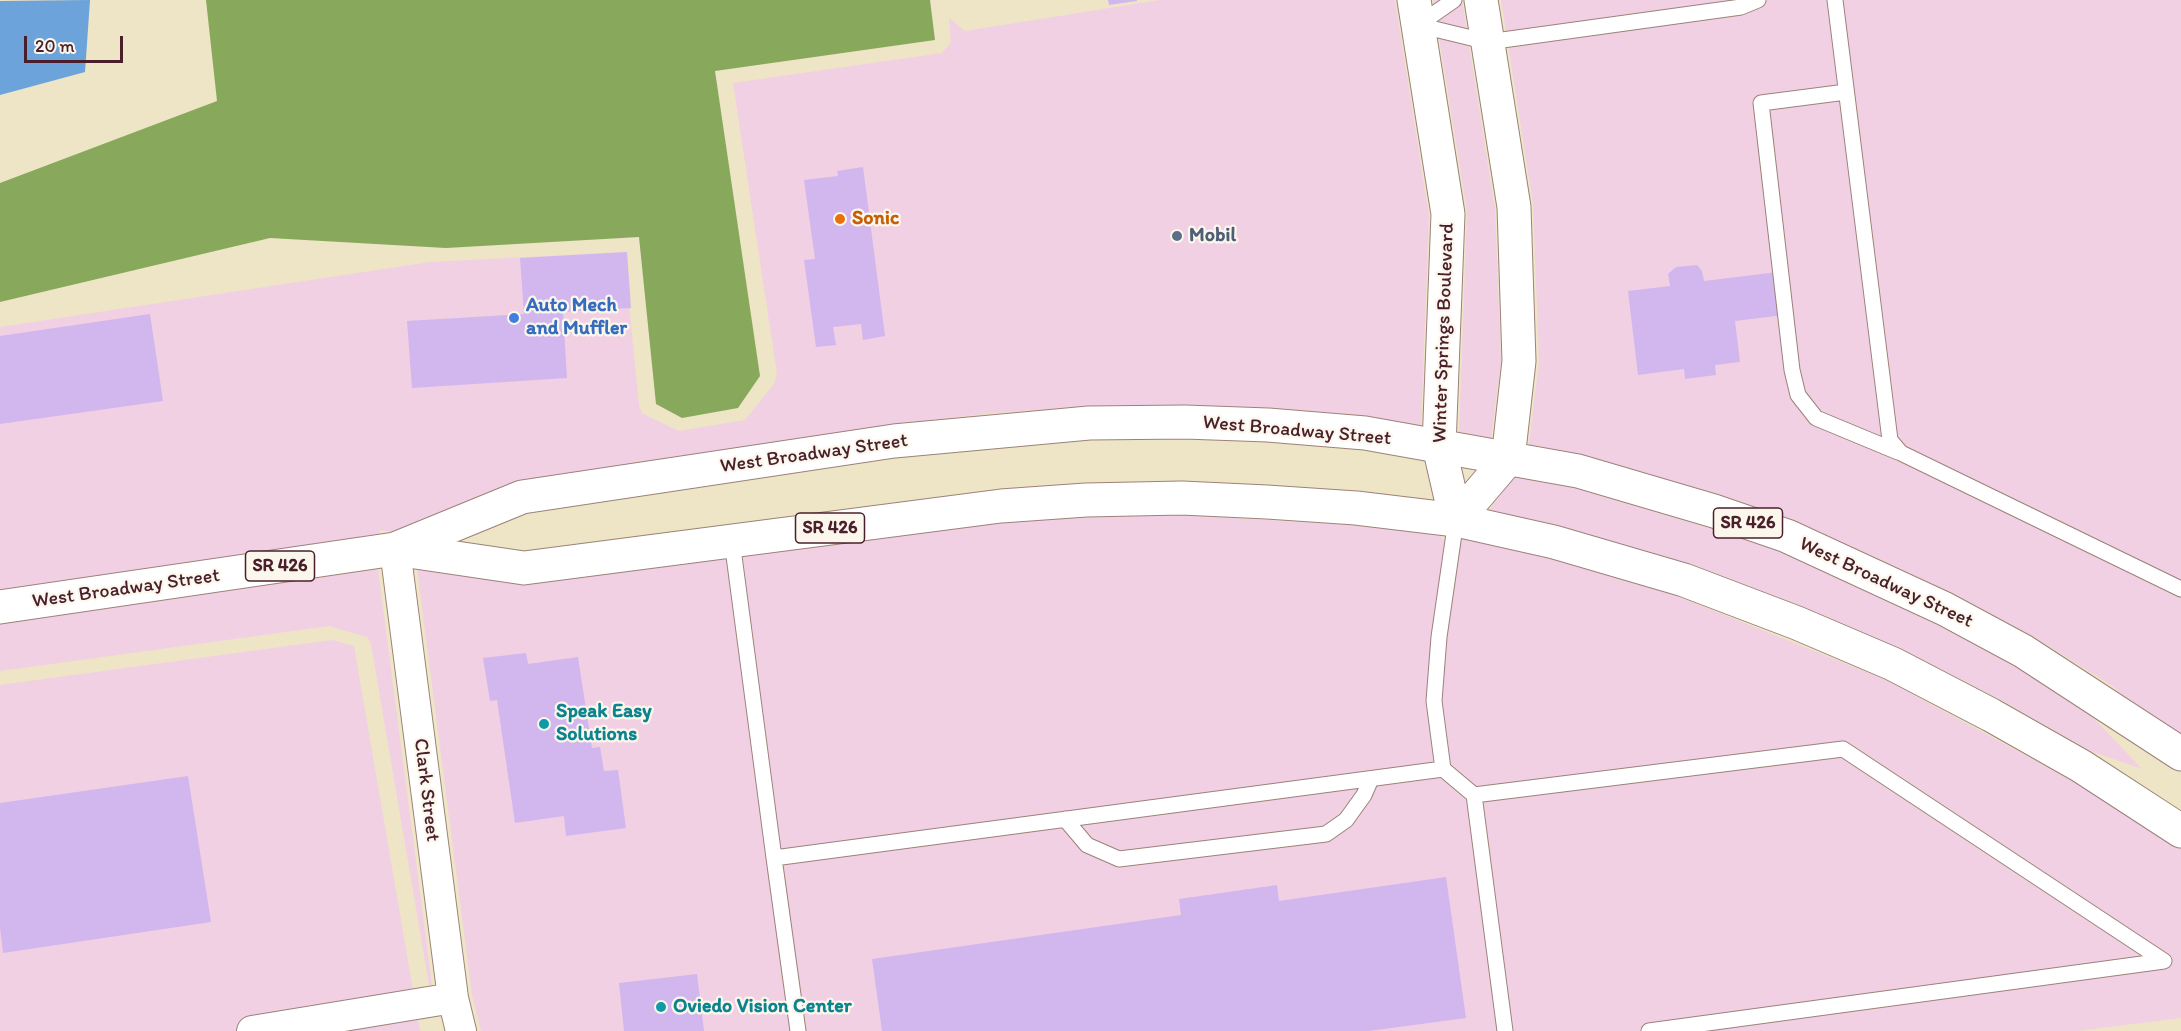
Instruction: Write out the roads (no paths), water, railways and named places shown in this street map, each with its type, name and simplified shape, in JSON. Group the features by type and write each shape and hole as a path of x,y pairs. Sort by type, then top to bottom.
{"main road":[{"path":"1456,520 1508,459 1519,361 1514,207 1481,0"},
{"name":"Winter Springs Boulevard","path":"1416,12 1448,214 1439,446 1456,520"},
{"name":"West Broadway Street","path":"0,607 395,549 522,497 894,441 1089,423 1185,422 1365,432 1578,471 1714,511 1787,536 1945,609 2023,651 2181,754"},
{"name":"West Broadway Street","path":"395,549 524,568 1001,506 1086,500 1182,498 1224,500 1356,508 1456,520 1554,542 1684,580 1861,651 1991,715 2081,766 2181,831"}],"street":[{"name":"Clark Street","path":"395,549 453,998 461,1031"},
{"path":"252,1031 453,998"}],"lane":[{"path":"1416,12 1454,0"},
{"path":"1416,12 1488,42 1741,7 1758,0"},
{"path":"1835,0 1887,424 1890,440 1901,453"},
{"path":"1846,92 1761,103 1792,370 1798,395 1816,418 1901,453 2181,589"},
{"path":"1456,520 1439,637 1434,701 1443,769 1474,795 1505,1031"},
{"path":"732,541 798,1031"},
{"path":"1474,795 1844,749 2164,961 1649,1031"},
{"path":"774,858 1443,769"},
{"path":"1065,819 1087,845 1119,859 1326,834 1346,820 1364,795 1371,779"}],"water":[{"path":"90,0 85,72 0,95 0,1"}],"place":[{"name":"Sonic","path":"840,219"},
{"name":"Mobil","path":"1177,236"},
{"name":"Auto Mech and Muffler","path":"514,318"},
{"name":"Speak Easy Solutions","path":"544,724"},
{"name":"Oviedo Vision Center","path":"661,1007"}]}
